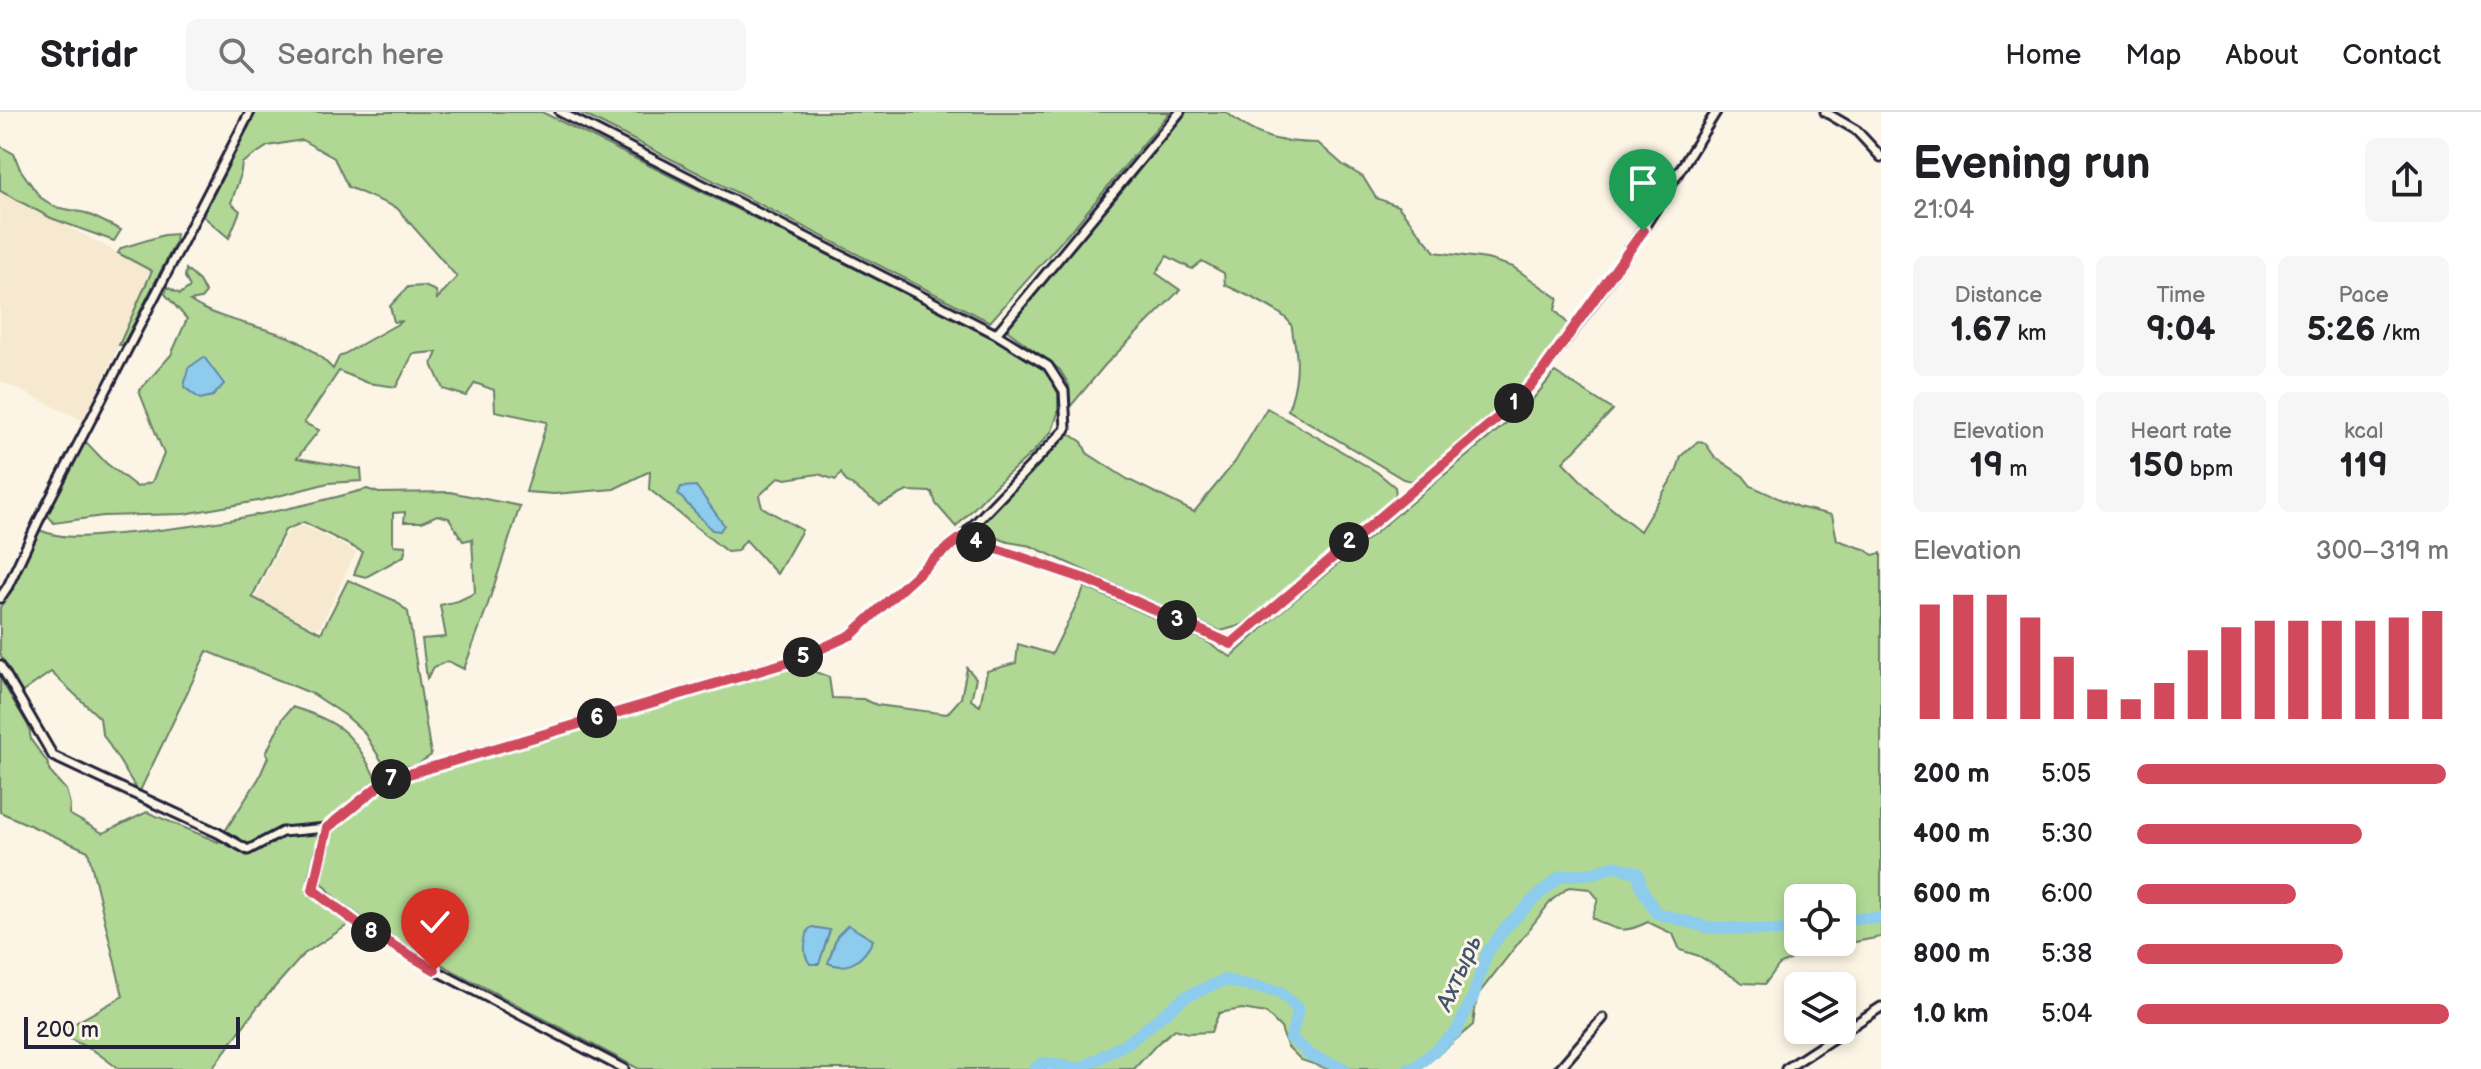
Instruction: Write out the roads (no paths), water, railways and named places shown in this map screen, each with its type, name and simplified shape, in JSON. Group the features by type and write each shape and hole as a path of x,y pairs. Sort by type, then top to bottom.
{"street":[{"path":"0,598 250,112"},
{"path":"0,665 53,756 248,850 282,832 327,828 385,781 796,660 851,635 962,537 1066,429 1064,391 1048,366 996,334 560,112"},
{"path":"996,334 1180,112"},
{"path":"962,537 1088,580 1231,644 1515,403 1542,372 1643,231 1716,112"},
{"path":"1825,112 1856,130 1881,157"},
{"path":"327,828 313,890 365,929 435,970 624,1069"},
{"path":"1786,1069 1881,1007"},
{"path":"1562,1068 1603,1018"}],"water":[{"path":"204,357 224,384 213,396 200,399 184,387 188,368"},
{"path":"696,486 724,525 720,531 712,530 678,494 681,487"},
{"path":"848,925 873,940 855,962 843,966 828,963 837,936"},
{"path":"812,927 830,930 819,964 810,964 805,952 808,930"}],"waterway":[{"name":"Ахтырь","path":"1409,1069 1416,1067 1456,1032 1473,997 1487,953 1506,927 1561,876 1594,873 1615,866 1638,873 1642,889 1656,913 1706,927 1784,931"},
{"name":"Ахтырь","path":"1856,918 1881,918"},
{"name":"Ахтырь","path":"1080,1069 1132,1040 1185,997 1224,980 1280,992 1298,1009 1291,1038 1312,1056 1345,1069"},
{"name":"Ахтырь","path":"1035,1069 1043,1063 1079,1069"}]}
